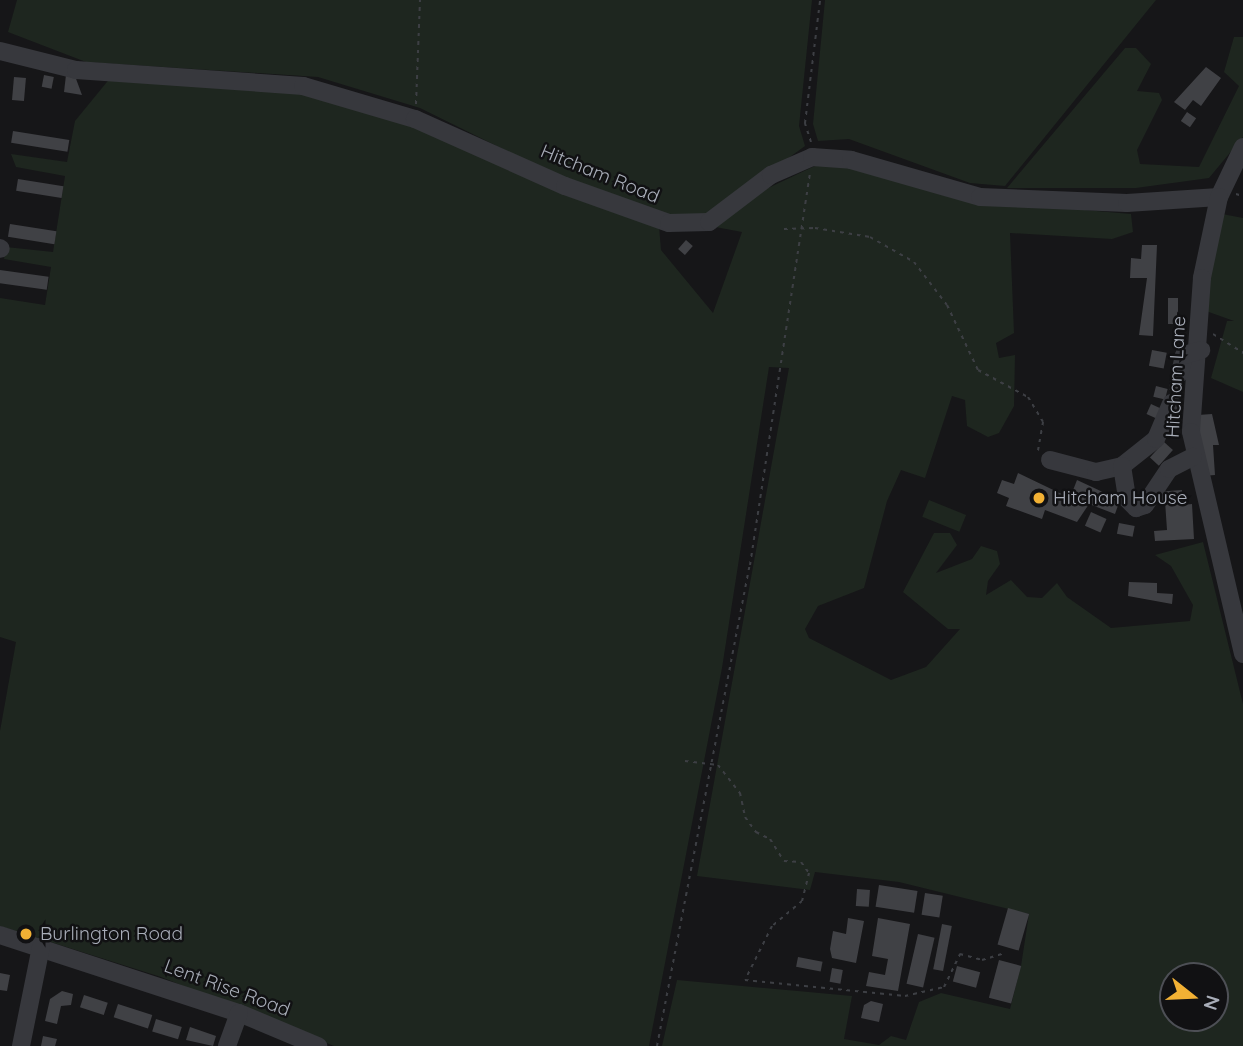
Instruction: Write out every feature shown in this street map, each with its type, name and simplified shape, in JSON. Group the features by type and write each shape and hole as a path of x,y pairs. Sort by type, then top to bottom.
{"street":[{"name":"Hitcham Road","path":"0,52 76,70 279,80 415,119 565,186 668,223 709,222 771,175 812,158 851,160 980,197 1127,203 1219,197"},
{"name":"Hitcham Lane","path":"1243,147 1219,197 1202,278 1193,457 1243,654"},
{"path":"1180,373 1184,355 1200,350"},
{"path":"1050,460 1096,472 1122,466 1156,439 1171,403"},
{"path":"1122,466 1127,499 1136,508 1145,505 1169,469 1193,457"},
{"name":"Lent Rise Road","path":"0,935 239,1013 318,1046"},
{"path":"21,1046 41,947"},
{"path":"227,1046 239,1013"}],"path":[{"path":"415,119 420,0"},
{"path":"657,1046 750,565 812,158 805,123 820,0"},
{"path":"784,229 815,228 870,237 914,262 947,305 978,370 1028,397 1043,422 1037,454 1050,460"},
{"path":"1200,327 1243,352"},
{"path":"685,761 713,764 740,793 745,817 756,832 770,839 784,861 800,862 810,873 802,901 772,926 746,980 905,996 944,987 960,954 982,960 1005,953"}],"shaded area":[{"path":"17,0 812,0 799,126 805,146 725,204 697,219 675,218 570,182 420,108 318,77 86,62 8,32"},
{"path":"825,0 1156,0 1005,186 970,183 849,139 818,141 813,124"},
{"path":"1234,37 1243,37 1243,137 1209,178 1136,188 1007,188 1125,48 1136,48 1151,64 1137,91 1159,93 1162,100 1137,150 1140,164 1199,167 1239,86 1224,72"},
{"path":"111,77 283,86 415,124 659,226 661,250 713,313 742,232 710,226 760,192 819,164 851,166 958,199 1131,214 1133,232 1112,239 1010,233 1014,333 996,343 999,358 1015,355 1014,406 999,433 988,437 967,426 965,400 952,396 925,478 901,470 887,501 864,588 818,606 805,629 809,638 891,680 926,667 960,629 948,629 903,592 934,533 950,533 957,545 936,573 972,559 981,546 997,551 1000,564 988,581 986,595 1011,580 1027,597 1042,598 1057,583 1067,597 1111,628 1190,621 1193,605 1171,566 1155,555 1203,542 1243,704 1243,1046 662,1046 677,980 852,996 844,1039 879,1045 891,1036 906,1040 919,1002 941,993 1010,1009 1021,966 1029,914 899,882 815,872 810,890 697,876 789,368 769,367 722,668 649,1046 334,1046 161,977 0,926 0,731 16,642 0,637 0,298 45,305 51,267 4,259 6,247 53,252 65,176 16,167 11,154 67,162 75,121"},
{"path":"1217,213 1243,218 1243,392 1211,378 1227,321 1234,321 1206,311"},
{"path":"929,500 966,515 959,532 922,517"}],"building":[{"path":"1206,67 1221,78 1201,106 1193,100 1185,110 1174,102"},
{"path":"44,75 54,77 52,89 42,87"},
{"path":"66,75 75,76 82,95 64,92"},
{"path":"14,77 26,78 24,101 12,100"},
{"path":"1187,112 1196,118 1190,127 1181,121"},
{"path":"13,131 69,140 67,152 11,143"},
{"path":"18,179 63,186 62,198 16,191"},
{"path":"10,224 56,231 54,244 8,237"},
{"path":"686,240 693,246 685,255 678,249"},
{"path":"1142,245 1157,245 1153,336 1139,335 1147,278 1130,278 1131,258 1141,259"},
{"path":"0,270 49,277 47,290 0,283"},
{"path":"1168,298 1178,298 1178,324 1168,324"},
{"path":"1152,350 1167,353 1164,369 1149,366"},
{"path":"1171,378 1182,380 1180,392 1169,390"},
{"path":"1156,386 1168,389 1165,400 1153,397"},
{"path":"1151,404 1162,409 1157,419 1147,414"},
{"path":"1212,414 1219,445 1213,445 1215,475 1202,476 1198,415"},
{"path":"1164,442 1173,450 1159,466 1150,458"},
{"name":"Hitcham House","path":"1018,473 1070,498 1077,480 1120,500 1115,514 1089,504 1077,522 1045,510 1042,519 1006,506 1009,498 997,493 1002,480 1014,484"},
{"path":"1182,490 1183,505 1192,504 1194,539 1155,541 1154,531 1167,530 1165,501 1156,502 1155,492"},
{"path":"1091,512 1107,519 1100,533 1085,526"},
{"path":"1119,523 1135,526 1133,537 1117,534"},
{"path":"1129,582 1157,583 1157,593 1173,594 1172,604 1128,596"},
{"path":"879,885 918,891 914,913 876,907"},
{"path":"857,889 870,890 869,907 856,906"},
{"path":"925,893 943,896 939,918 922,915"},
{"path":"1008,908 1029,914 1019,951 998,945"},
{"path":"848,918 864,921 856,963 832,958 830,949 833,931 846,934"},
{"path":"878,918 910,924 898,991 866,986 869,972 885,975 888,959 872,956"},
{"path":"942,924 952,926 943,971 933,969"},
{"path":"918,934 935,938 923,988 907,984"},
{"path":"798,957 823,962 821,972 796,967"},
{"path":"999,960 1021,966 1011,1004 989,998"},
{"path":"957,966 980,972 976,988 953,981"},
{"path":"832,968 843,970 840,984 830,982"},
{"path":"0,973 10,975 7,991 0,990"},
{"path":"62,991 73,994 71,1005 61,1006 57,1024 45,1021 50,999"},
{"path":"84,995 108,1003 104,1015 80,1007"},
{"path":"871,1001 883,1004 879,1022 861,1018 864,1005"},
{"path":"118,1004 152,1015 148,1028 114,1017"},
{"path":"156,1019 182,1027 178,1039 152,1031"},
{"path":"190,1027 216,1036 213,1046 186,1040"},
{"path":"43,1036 57,1039 55,1046 41,1046"}],"place":[{"name":"Hitcham House","path":"1039,498"},
{"name":"Burlington Road","path":"26,934"}]}
